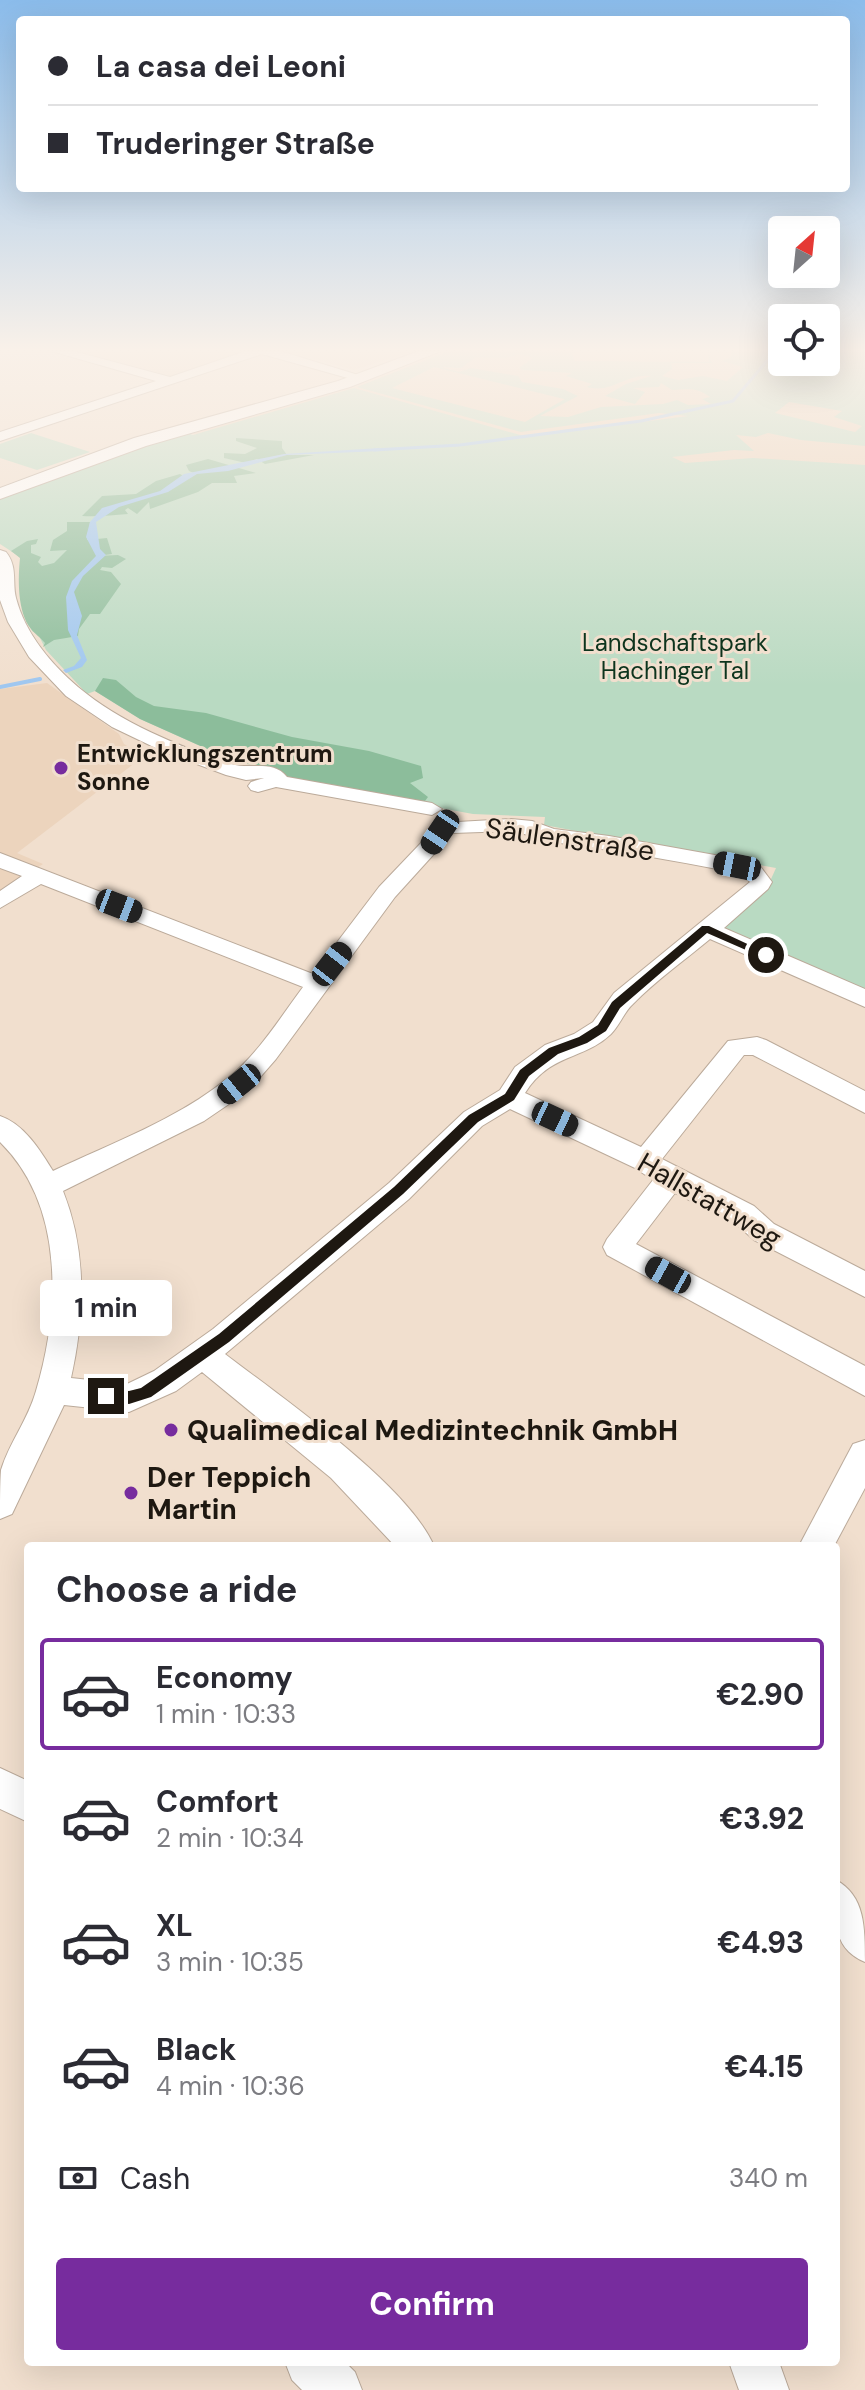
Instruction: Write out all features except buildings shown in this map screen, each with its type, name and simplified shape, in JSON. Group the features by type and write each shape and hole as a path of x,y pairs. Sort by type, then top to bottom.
{"main road":[{"path":"0,494 85,463"}],"street":[{"path":"0,555 7,567 8,596 20,628 58,679 120,723 231,771 251,775 249,779 255,785 269,786 276,781 432,809"},
{"name":"Säulenstraße","path":"47,1186 217,1102 239,1084 267,1053 387,892 447,827 532,827 549,835 609,842 737,866 758,877 761,882 757,889 705,928"},
{"path":"0,860 317,984"},
{"path":"0,901 39,875"},
{"path":"52,1390 129,1398 165,1381 399,1191 473,1119 509,1097 524,1073 554,1051 583,1040 602,1028 616,1005 705,928 865,999"},
{"path":"645,1161 737,1047 757,1046 865,1103"},
{"name":"Hallstattweg","path":"509,1097 645,1161 671,1178 744,1214 764,1232 865,1285"},
{"path":"0,1126 28,1156 47,1186 58,1216 67,1273 67,1309 52,1390 0,1503"},
{"path":"671,1178 617,1247 865,1382"},
{"path":"202,1354 356,1478 414,1542"},
{"path":"818,1542 865,1455"},
{"path":"0,1788 24,1800"},
{"path":"840,1907 865,1941"},
{"path":"314,2366 337,2390"},
{"path":"755,2366 764,2390"}],"shaded area":[{"path":"618,463 865,463 865,479"},
{"path":"47,683 119,734 124,744 144,756 17,853 43,864 0,892 0,689"}],"green space":[{"path":"14,463 59,463 37,470"},
{"name":"Landschaftspark Hachinger Tal","path":"101,463 865,465 865,993 719,928 767,888 776,868 544,825 545,817 473,814 287,780 268,767 221,761 225,757 140,719 95,691 87,694 46,650 38,634 32,631 20,595 20,557 0,544 0,499"},
{"path":"220,463 256,473 234,476 237,483 212,483 198,492 150,509 149,502 137,514 128,508 125,510 128,514 82,516 102,496 136,494 156,481 180,474 187,478 196,474 189,471 186,465"},
{"path":"67,522 90,522 87,540 107,538 112,554 97,556 118,555 126,559 112,568 102,567 100,570 111,572 121,584 100,614 90,614 79,629 78,636 54,640 43,647 45,643 31,629 23,614 19,585 20,558 11,551 27,541 38,539 36,544 31,545 31,553 41,557 38,562 42,566 54,563 67,550 50,551 53,540 67,531"},
{"path":"103,678 116,680 136,697 154,706 206,713 292,737 369,751 421,766 423,778 410,783 428,797 425,801 408,801 285,777 272,767 221,761 225,757 140,719 95,691"}],"water":[{"path":"241,463 259,463 228,471 197,474 168,492 119,507 96,522 100,549 106,555 83,576 74,592 82,616 77,635 87,660 82,667 66,673 63,670 74,666 81,658 68,630 66,597 72,581 96,556 86,537 90,522 102,508 160,491 184,474"}],"waterway":[{"path":"0,687 40,679"}],"place":[{"name":"Entwicklungszentrum Sonne","path":"61,768"},
{"name":"Qualimedical Medizintechnik GmbH","path":"171,1430"},
{"name":"Der Teppich Martin","path":"131,1493"}],"route":[{"path":"106,1396 129,1398 145,1393 224,1338 399,1191 473,1119 500,1105 516,1089 524,1073 554,1051 583,1040 602,1028 616,1005 705,928 766,955"}]}
